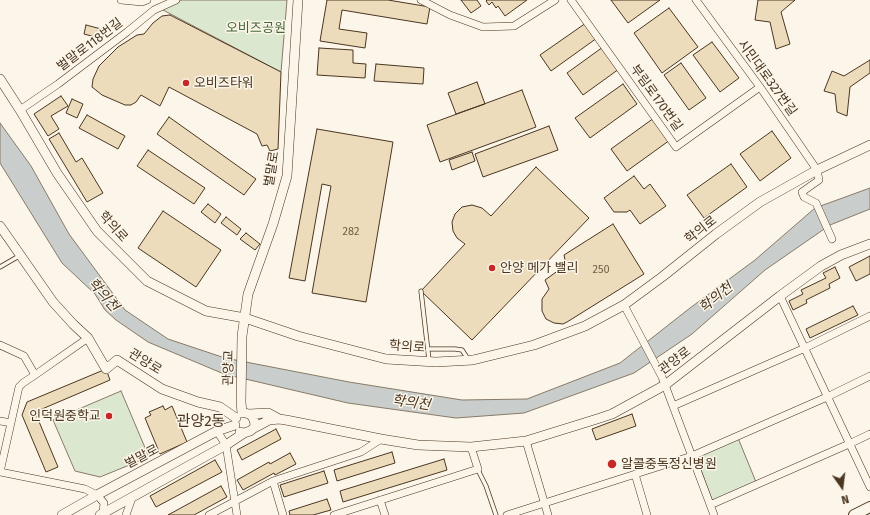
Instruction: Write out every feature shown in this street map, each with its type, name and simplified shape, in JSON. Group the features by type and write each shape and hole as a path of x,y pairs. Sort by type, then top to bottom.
{"main road":[{"path":"854,515 870,507"}],"street":[{"path":"122,0 142,2 147,0"},
{"path":"150,0 154,10"},
{"name":"벌말로118번길","path":"20,110 71,74 154,10 176,0"},
{"name":"벌말로","path":"242,336 248,294 273,224 287,176 298,0"},
{"path":"421,0 450,15 483,27 514,26 555,0"},
{"name":"부림로170번길","path":"571,0 676,147 760,87"},
{"name":"시민대로327번길","path":"696,0 760,87 817,170"},
{"name":"학의로","path":"0,79 57,173 97,231 147,281 206,311 245,318 298,336 386,359 429,362 467,361 534,345 585,326 624,305 760,202 817,170 870,145"},
{"path":"817,170 819,180 802,192 804,197 816,203 832,237"},
{"name":"관양로","path":"1,231 53,302 88,338 106,369 117,360 162,389 198,402 220,407 240,418 268,413 279,418 381,439 418,445 471,447 526,441 597,420 612,414 664,381 821,266 841,255 870,244"},
{"path":"780,296 870,487"},
{"path":"624,305 664,381 714,515"},
{"path":"673,406 805,348 870,316"},
{"name":"관양교","path":"240,418 242,336"},
{"path":"88,338 19,387 0,472 85,489 97,495 104,503 102,514"},
{"path":"0,345 24,356 35,375"},
{"path":"508,515 692,456 828,397 870,376"},
{"path":"244,433 237,429 240,418 252,416 255,424 254,428"},
{"name":"벌말로","path":"62,515 240,418"},
{"path":"102,514 226,445 244,433 250,432 254,428 269,420 279,418"},
{"path":"0,421 11,423"},
{"path":"217,431 226,445 238,515"},
{"path":"710,505 870,434"},
{"path":"209,515 273,481 360,452 381,439"},
{"path":"526,441 548,515"},
{"path":"334,515 478,469 471,447"},
{"path":"635,474 647,515"},
{"path":"273,481 284,515"},
{"path":"126,515 132,498"},
{"path":"380,500 385,515"}],"lane":[{"path":"0,267 20,256"},
{"path":"421,291 429,362"},
{"path":"428,349 462,350 467,361"},
{"path":"478,469 486,486 496,515"}],"green space":[{"name":"오비즈공원","path":"181,0 287,0 281,72 163,10 170,4"},
{"path":"121,391 149,457 100,477 75,471 53,420"},
{"path":"738,438 756,482 712,500 697,456"}],"water":[{"name":"학의천","path":"0,123 31,166 69,234 125,310 168,339 225,358 349,382 462,400 527,399 620,363 690,308 755,260 815,208 870,188 870,209 830,225 765,270 692,334 634,373 524,413 456,418 348,403 224,374 148,342 116,320 105,310 95,294 62,263 0,163"}],"building":[{"path":"327,0 388,0 430,7 427,24 342,10 339,29 367,33 365,48 320,41"},
{"path":"461,0 477,0 481,6 471,13"},
{"path":"527,0 505,16 498,6 496,8 492,2 489,5 486,1"},
{"path":"611,0 660,0 628,23"},
{"path":"758,0 795,0 781,12 790,44 776,49 770,22 755,20"},
{"path":"669,8 698,47 662,73 634,33"},
{"name":"오비즈타워","path":"170,15 281,72 278,149 270,151 267,145 262,146 257,134 169,87 160,106 141,95 136,102 131,105 125,105 102,95 92,87 93,79 99,66 118,47 137,35 144,34 153,23 162,16"},
{"path":"586,23 597,38 551,71 540,55"},
{"path":"86,25 105,30 103,39 84,34"},
{"path":"712,42 739,78 720,92 693,55"},
{"path":"603,47 619,69 583,95 567,73"},
{"path":"319,48 353,50 353,63 366,64 365,78 317,75"},
{"path":"870,60 870,73 850,87 847,116 837,112 835,94 824,91 832,71 844,76"},
{"path":"681,63 706,98 689,110 664,75"},
{"path":"376,64 424,68 423,84 374,81"},
{"path":"477,82 485,104 456,114 448,93"},
{"path":"623,84 637,104 590,138 575,118"},
{"path":"522,90 536,127 440,162 427,125"},
{"path":"61,96 68,106 51,116 59,129 48,136 34,114"},
{"path":"72,99 83,104 77,118 66,113"},
{"path":"87,115 125,136 118,149 79,128"},
{"path":"169,117 256,179 244,195 157,134"},
{"path":"654,118 670,140 627,171 611,149"},
{"path":"549,126 558,150 483,177 475,154"},
{"path":"317,129 393,142 366,302 312,293 331,186 322,184 305,281 289,278"},
{"path":"772,131 791,158 760,181 740,154"},
{"path":"59,133 76,162 82,158 103,193 87,202 49,139"},
{"path":"148,150 205,188 194,204 137,166"},
{"path":"472,152 475,161 452,170 449,160"},
{"path":"731,164 747,187 704,218 687,195"},
{"name":"안양 메가 밸리","path":"536,167 589,218 472,340 421,291 465,244 457,238 453,231 452,222 455,214 462,207 472,205 482,208 491,216"},
{"path":"634,176 644,189 650,184 666,206 640,224 630,210 627,212 614,212 604,198"},
{"path":"208,204 221,214 215,223 201,212"},
{"path":"163,211 221,250 196,287 138,248"},
{"path":"226,217 241,229 237,235 221,223"},
{"path":"613,224 644,274 563,324 554,323 546,319 542,311 542,299 549,289 545,280 566,265 564,255"},
{"path":"246,233 260,244 255,250 240,239"},
{"path":"870,256 870,274 856,281 849,267"},
{"path":"835,267 840,278 829,284 830,288 806,300 807,303 793,310 789,301 803,294 801,290 826,278 823,273"},
{"path":"853,306 858,315 810,338 806,329"},
{"name":"인덕원중학교","path":"106,369 110,380 35,412 58,467 46,472 22,415 27,402"},
{"path":"163,406 165,410 172,406 187,442 160,454 145,418 151,415 149,412"},
{"path":"632,414 636,426 596,440 592,429"},
{"path":"276,429 281,439 242,460 237,450"},
{"path":"392,452 395,463 337,481 334,470"},
{"path":"290,453 296,464 275,475 274,473 243,490 237,480 269,462 270,464"},
{"path":"444,459 447,470 343,502 340,491"},
{"path":"215,460 222,472 156,507 150,496"},
{"path":"324,471 328,483 284,497 280,485"},
{"path":"221,486 227,497 194,515 168,515"},
{"path":"327,499 331,510 313,515 290,515 289,511"}],"place":[{"name":"오비즈타워","path":"186,83"},
{"name":"안양 메가 밸리","path":"492,268"},
{"name":"인덕원중학교","path":"109,416"},
{"name":"알콜중독정신병원","path":"612,464"}],"district":[{"name":"관양2동","path":"201,422"}]}
